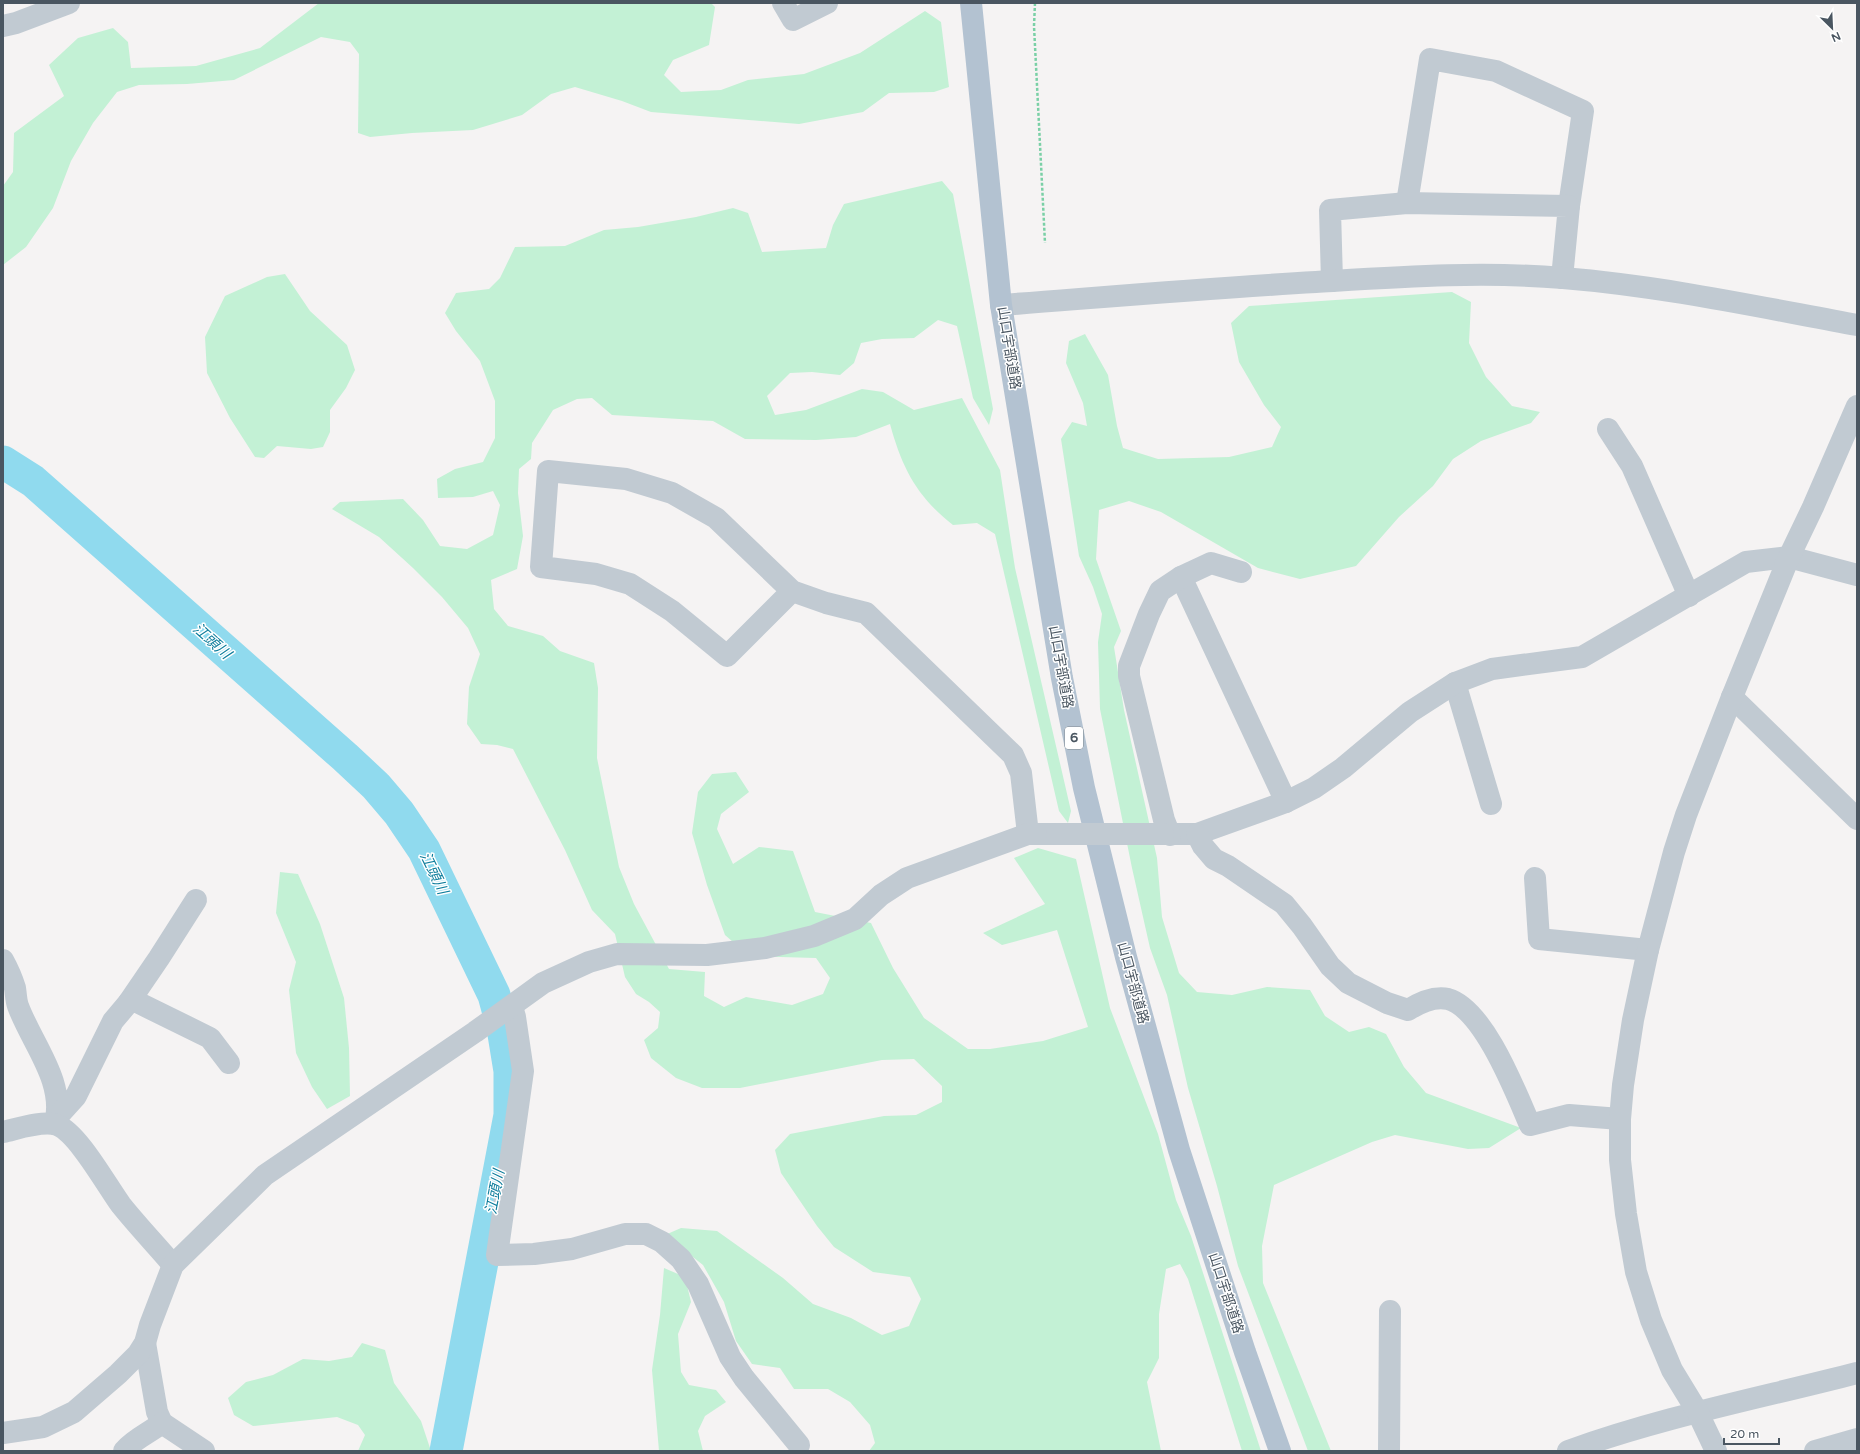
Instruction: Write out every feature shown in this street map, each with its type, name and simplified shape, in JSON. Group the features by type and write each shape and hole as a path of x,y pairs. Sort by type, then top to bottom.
{"main road":[{"name":"山口宇部道路","path":"971,3 1001,305 1062,678 1084,788 1126,957 1179,1150 1245,1352 1280,1451"}],"street":[{"path":"3,26 16,23 69,3"},
{"path":"783,3 793,20 827,3"},
{"path":"1407,203 1430,59 1496,71 1583,111 1562,278"},
{"path":"1332,281 1330,210 1407,203 1570,206"},
{"path":"1001,305 1332,281 1419,276 1488,275 1562,278 1663,289 1857,326"},
{"path":"1716,1451 1672,1370 1651,1320 1636,1272 1626,1214 1621,1168 1620,1119 1623,1085 1632,1028 1648,950 1674,852 1686,815 1789,557 1814,507 1857,406"},
{"path":"1608,429 1632,466 1688,596"},
{"path":"792,590 727,656 672,611 630,584 596,574 541,567 548,470 626,479 672,493 716,518 792,590 826,603 866,613 1013,755 1021,773 1028,834"},
{"path":"3,1433 43,1426 74,1412 118,1374 138,1354 145,1343 150,1325 173,1265 265,1175 543,983 589,962 617,954 707,954 765,948 814,936 855,919 881,895 907,878 1028,834 1166,835 1196,834 1212,830 1286,802 1314,788 1343,768 1410,712 1455,683 1492,669 1582,657 1746,562 1789,557 1857,575"},
{"path":"1166,835 1164,820 1131,684 1129,666 1149,614 1160,591 1211,563 1241,572"},
{"path":"1182,578 1286,802"},
{"path":"1455,683 1491,804"},
{"path":"1732,697 1857,819"},
{"path":"1196,834 1203,846 1214,859 1228,866 1284,904 1302,926 1330,966 1348,983 1387,1003 1408,1010 1423,1001 1447,999 1462,1005 1474,1018 1502,1062 1530,1125 1569,1115 1620,1119"},
{"path":"1535,878 1539,938 1648,950"},
{"path":"3,1132 56,1121 76,1096 113,1021 129,1002 196,900"},
{"path":"3,960 9,969 17,1005 52,1076 57,1097 56,1121 83,1149 121,1204 173,1265"},
{"path":"129,1002 137,1002 210,1038 230,1063"},
{"path":"503,1012 515,1017 523,1071 496,1255 534,1254 572,1249 625,1234 646,1234 662,1242 681,1259 698,1284 730,1357 744,1378 799,1445"},
{"path":"1389,1451 1390,1310"},
{"path":"145,1343 156,1412 162,1423 204,1451"},
{"path":"1568,1451 1696,1412 1857,1374"},
{"path":"124,1451 132,1442 147,1434 162,1423"},
{"path":"1815,1451 1857,1439"}],"path":[{"path":"1035,3 1034,26 1045,243"}],"green space":[{"path":"319,3 711,3 715,7 709,45 673,60 664,75 681,92 721,90 748,80 804,74 860,53 925,11 941,22 949,87 934,92 889,93 863,112 799,124 651,112 622,101 575,87 551,94 522,115 473,130 370,137 358,133 359,54 350,42 321,37 234,80 187,84 139,85 117,92 93,123 71,161 53,208 26,247 3,265 3,186 13,172 14,133 64,96 49,65 78,38 113,28 128,42 131,68 196,66 260,48"},
{"path":"942,181 953,194 993,409 989,425 973,398 957,326 938,320 914,338 882,339 861,343 854,363 840,375 812,372 790,373 767,396 775,415 806,410 862,389 883,392 914,410 962,398 1000,470 1015,568 1071,811 1068,823 1059,811 995,534 977,523 953,525 930,504 912,480 906,468 890,424 856,437 816,440 745,439 713,421 612,415 592,398 577,399 553,410 532,443 531,459 519,469 518,493 523,536 517,569 491,580 494,609 508,626 543,636 560,651 594,663 598,688 597,758 619,867 634,904 669,969 705,972 704,996 724,1007 746,997 792,1005 823,994 830,978 816,958 749,956 725,935 707,885 692,833 698,792 712,774 736,772 749,792 721,814 717,829 733,864 759,847 793,851 815,912 871,923 893,968 924,1018 968,1049 990,1049 1043,1041 1088,1027 1057,930 1002,945 983,933 1045,904 1014,858 1038,848 1076,859 1110,1008 1158,1134 1176,1200 1191,1236 1261,1451 1242,1451 1188,1279 1180,1264 1166,1269 1159,1314 1159,1358 1147,1382 1161,1451 869,1451 875,1443 870,1425 850,1402 828,1389 794,1389 780,1368 752,1364 736,1341 724,1302 703,1265 665,1235 681,1228 717,1231 783,1278 813,1304 851,1318 882,1335 909,1326 921,1299 910,1277 873,1272 834,1247 817,1226 781,1173 775,1150 790,1134 884,1116 916,1115 942,1102 942,1086 914,1059 882,1060 740,1088 702,1088 676,1078 651,1058 644,1040 658,1028 660,1012 649,1002 636,994 625,977 615,934 592,910 565,850 513,749 497,745 481,744 467,724 469,687 480,654 468,628 442,597 379,537 332,509 340,502 403,499 423,520 440,546 467,549 493,535 500,505 493,491 473,497 438,498 437,479 455,469 483,462 495,438 495,401 480,361 456,331 445,313 456,293 489,289 500,278 515,247 565,246 604,230 638,227 696,217 733,208 748,213 762,252 826,248 833,225 844,204"},
{"path":"285,274 310,311 347,345 355,370 346,388 330,410 330,432 323,447 311,449 277,446 264,458 255,457 230,418 207,373 205,337 225,296 267,277"},
{"path":"1452,292 1471,302 1469,343 1486,377 1512,406 1540,412 1531,423 1481,441 1453,459 1433,486 1399,517 1356,566 1300,579 1258,568 1161,512 1129,501 1099,510 1096,559 1121,631 1114,647 1124,710 1157,858 1162,917 1179,973 1197,992 1232,995 1267,987 1310,990 1325,1016 1349,1032 1369,1027 1386,1034 1404,1067 1426,1093 1521,1128 1489,1148 1468,1149 1395,1135 1372,1142 1274,1185 1262,1246 1263,1283 1331,1451 1308,1451 1238,1266 1217,1186 1188,1088 1167,995 1150,948 1132,868 1100,709 1098,642 1102,614 1093,587 1079,556 1061,439 1072,422 1087,426 1083,403 1066,363 1069,341 1085,334 1108,375 1117,426 1123,448 1158,459 1229,457 1272,447 1281,427 1264,405 1239,362 1231,323 1249,306"},
{"path":"280,872 298,874 320,924 344,998 349,1048 350,1096 327,1109 312,1087 296,1053 289,990 296,962 276,913"},
{"path":"664,1268 685,1277 691,1302 678,1334 681,1372 689,1385 716,1390 726,1402 705,1416 698,1431 703,1451 659,1451 652,1370 660,1315"},
{"path":"362,1343 385,1350 394,1383 421,1421 431,1451 358,1451 365,1435 358,1425 337,1417 253,1426 234,1415 228,1398 246,1382 273,1375 303,1359 329,1361 352,1357"}],"waterway":[{"name":"江頭川","path":"3,462 33,481 376,786 399,813 424,850 494,995 503,1028 510,1071 510,1115 446,1451"}]}
